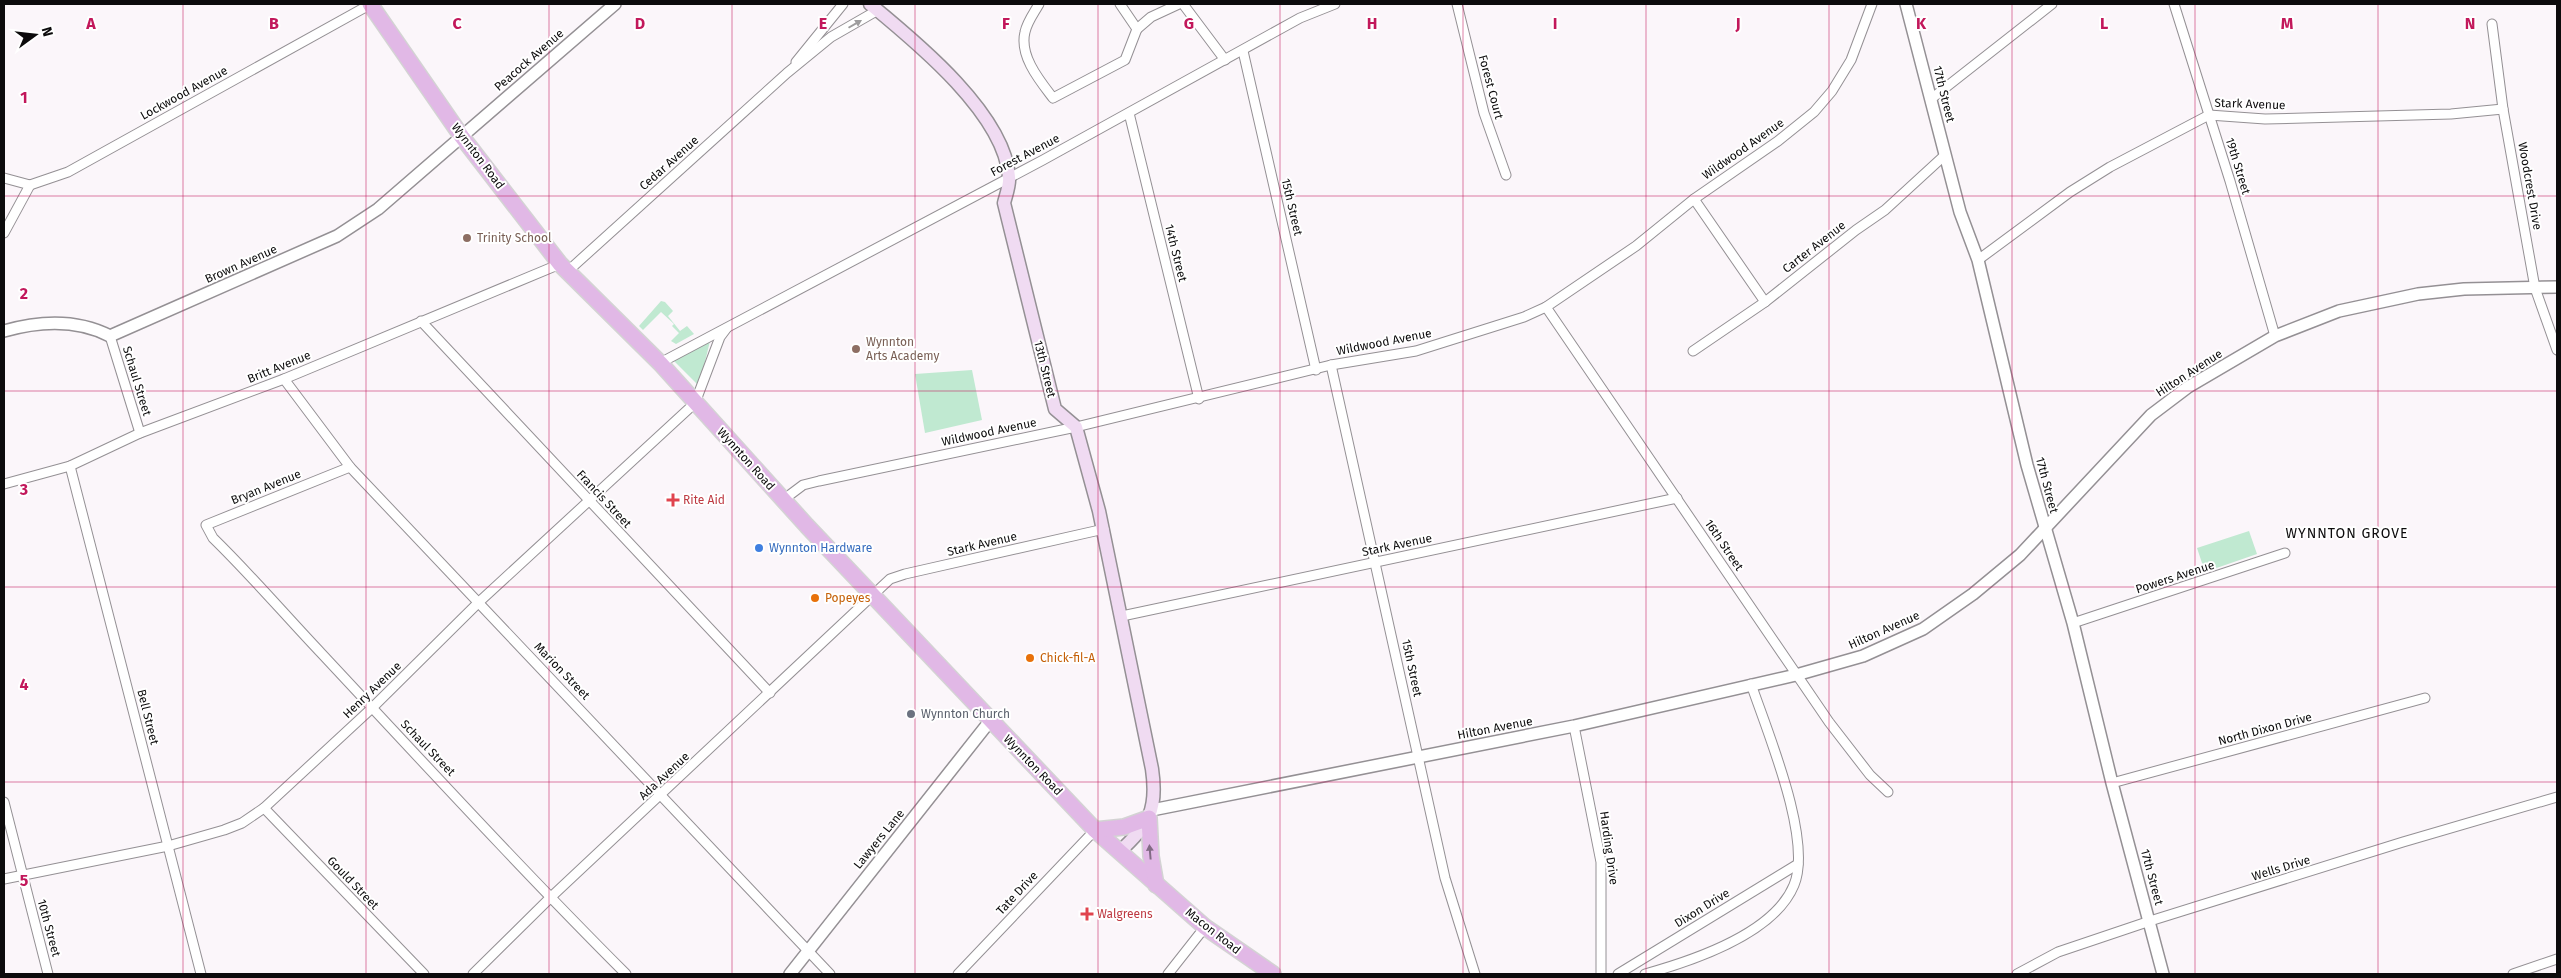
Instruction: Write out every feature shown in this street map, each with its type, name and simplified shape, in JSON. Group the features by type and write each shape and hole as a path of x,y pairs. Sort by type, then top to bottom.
{"main road":[{"name":"Wynnton Road","path":"371,4 462,137 564,268 660,363 783,500 1094,830 1156,885"},
{"name":"13th Street","path":"874,7 919,45 983,115 1002,148 1009,178 1004,203 1055,409 1076,427"},
{"path":"1076,427 1104,530 1152,769 1154,784 1151,814 1151,856 1156,885"},
{"path":"1094,830 1124,827 1151,814"},
{"path":"1119,852 1140,832 1151,814"},
{"name":"Macon Road","path":"1156,885 1205,927 1273,974"}],"street":[{"name":"Lockwood Avenue","path":"30,185 68,172 371,4"},
{"name":"Peacock Avenue","path":"462,137 615,4"},
{"path":"787,73 844,4"},
{"path":"1039,4 1025,32 1026,49 1035,73 1053,98 1125,60 1137,29 1151,17 1181,4 1224,60"},
{"path":"1120,4 1137,29"},
{"name":"Forest Avenue","path":"660,363 1009,178 1300,18 1335,4"},
{"name":"Forest Court","path":"1457,4 1484,113 1506,175"},
{"name":"Wildwood Avenue","path":"783,500 803,485 819,481 1076,427 1199,399 1331,365 1418,351 1500,326 1546,307 1636,246 1694,199 1778,141 1814,112 1832,91 1851,60 1872,4"},
{"name":"17th Street","path":"1906,4 1960,212 1978,260 1992,325 2045,529 2073,624 2112,783 2163,974"},
{"path":"1932,99 2052,4"},
{"name":"19th Street","path":"2174,4 2275,336"},
{"path":"787,73 874,7"},
{"name":"Woodcrest Drive","path":"2492,24 2503,109 2535,288 2557,350"},
{"name":"15th Street","path":"1243,50 1316,370"},
{"name":"Cedar Avenue","path":"564,268 787,73"},
{"name":"Stark Avenue","path":"1978,260 2070,192 2110,166 2209,115 2265,119 2451,114 2503,109"},
{"name":"14th Street","path":"1129,113 1199,399"},
{"name":"Brown Avenue","path":"110,336 337,236 378,209 462,137"},
{"name":"Carter Avenue","path":"1693,352 1765,302 1856,230 1885,210 1945,155"},
{"path":"4,178 30,185 4,233"},
{"path":"1694,199 1765,302"},
{"name":"Britt Avenue","path":"4,484 70,466 140,433 284,379 420,321 564,268"},
{"name":"Hilton Avenue","path":"1151,814 1574,726 1796,674 1863,656 1923,629 1980,588 2020,555 2151,415 2188,387 2275,336 2339,311 2374,301 2464,289 2557,287"},
{"name":"16th Street","path":"1546,307 1796,674 1870,775 1888,792"},
{"name":"Francis Street","path":"420,321 770,693"},
{"path":"4,331 28,324 64,323 91,326 110,336"},
{"path":"695,403 720,337 726,329"},
{"name":"Schaul Street","path":"110,336 140,433"},
{"name":"15th Street","path":"1331,365 1445,878 1475,974"},
{"name":"Marion Street","path":"284,379 350,467 662,794 806,951 830,974"},
{"name":"Henry Avenue","path":"4,879 168,846 233,827 264,808 372,708 479,602 587,500 695,403"},
{"name":"Bell Street","path":"70,466 201,974"},
{"name":"Bryan Avenue","path":"213,538 206,526 350,467"},
{"name":"Stark Avenue","path":"1122,616 1677,498"},
{"name":"Stark Avenue","path":"873,596 890,579 905,574 1104,530"},
{"name":"Schaul Street","path":"213,538 550,898 626,974"},
{"name":"Powers Avenue","path":"2073,624 2285,553"},
{"name":"Ada Avenue","path":"473,974 550,898 873,596"},
{"path":"1645,974 1689,962 1724,947 1760,924 1782,904 1794,885 1798,864 1799,838 1751,684"},
{"name":"North Dixon Drive","path":"2112,783 2424,698"},
{"name":"Lawyers Lane","path":"790,974 806,951 990,721"},
{"name":"Harding Drive","path":"1574,726 1601,862 1601,974"},
{"name":"Wells Drive","path":"2017,974 2058,952 2150,921 2403,842 2557,797"},
{"name":"10th Street","path":"4,802 48,974"},
{"name":"Gould Street","path":"264,808 424,974"},
{"name":"Tate Drive","path":"958,974 1094,830"},
{"name":"Dixon Drive","path":"1618,974 1798,864"},
{"path":"1168,974 1205,927"},
{"path":"2514,974 2557,959"}],"green space":[{"path":"661,301 665,302 673,311 668,316 680,331 687,326 694,334 676,344 671,341 679,333 672,326 674,324 661,312 643,330 639,326"},
{"path":"710,341 703,370 697,384 673,360"},
{"path":"972,370 982,420 925,433 915,374"},
{"path":"2249,531 2257,554 2205,572 2197,548"}],"place":[{"name":"Trinity School","path":"467,238"},
{"name":"Wynnton Arts Academy","path":"856,349"},
{"name":"Rite Aid","path":"673,500"},
{"name":"Wynnton Hardware","path":"759,548"},
{"name":"Popeyes","path":"815,598"},
{"name":"Chick-fil-A","path":"1030,658"},
{"name":"Wynnton Church","path":"911,714"},
{"name":"Walgreens","path":"1087,914"}],"district":[{"name":"WYNNTON GROVE","path":"2347,533"}]}
